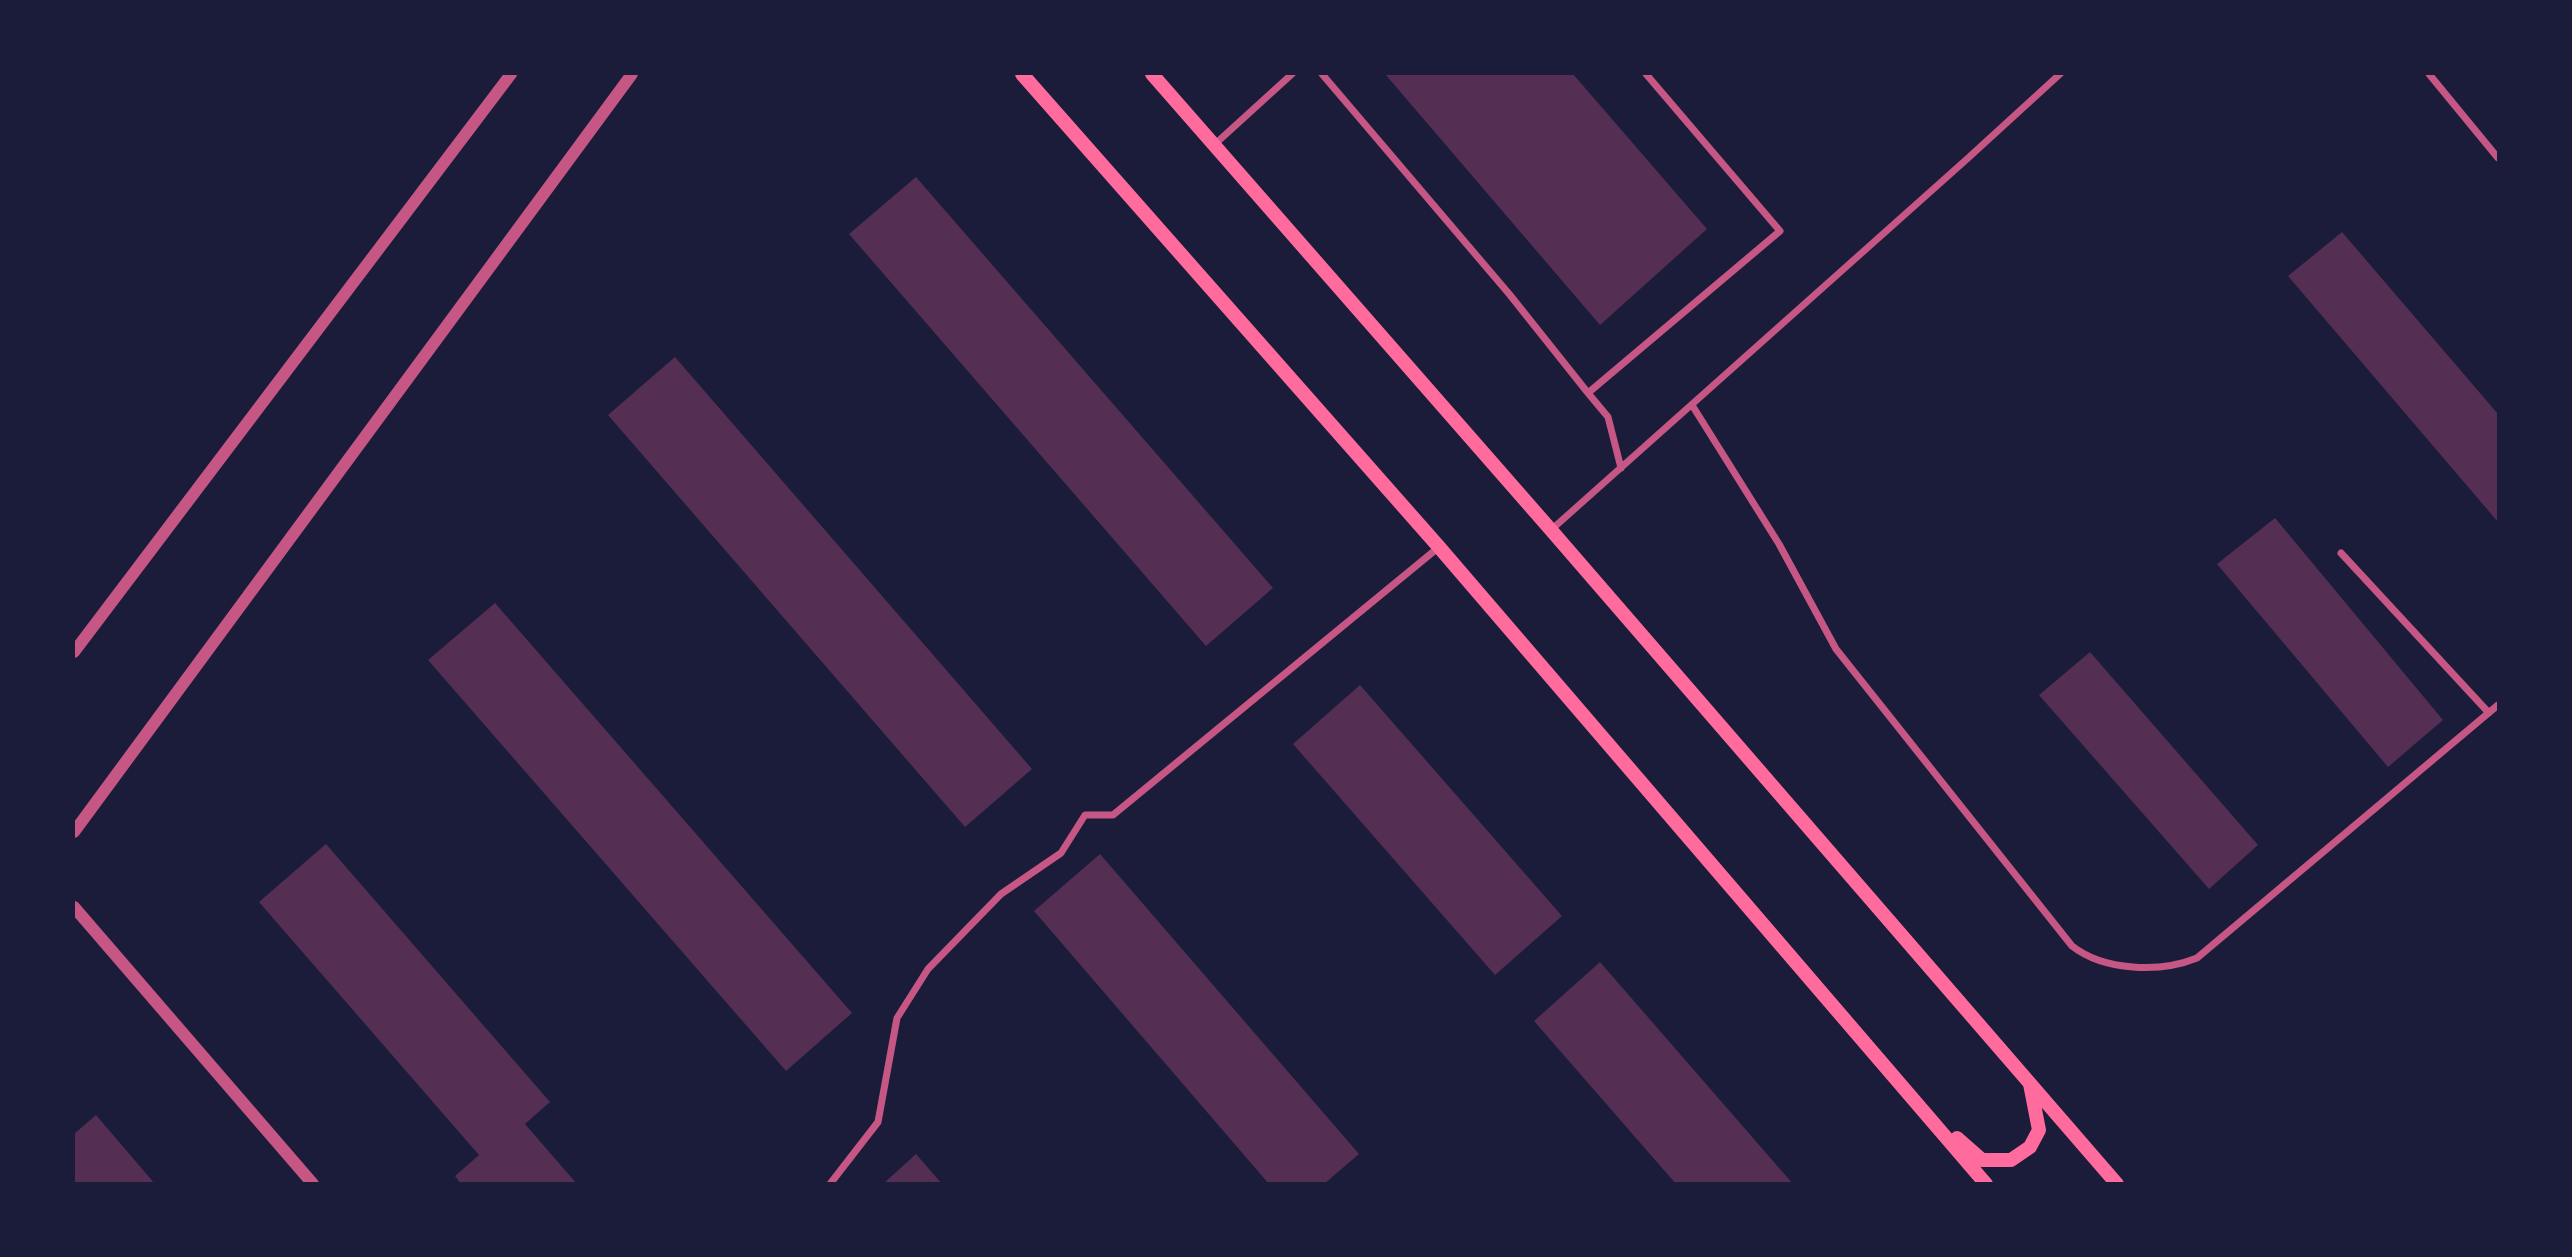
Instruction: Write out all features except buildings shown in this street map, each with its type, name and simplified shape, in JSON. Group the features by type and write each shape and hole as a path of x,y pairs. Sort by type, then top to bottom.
{"main road":[{"path":"1023,74 1438,547 1986,1184"},
{"path":"1152,74 2117,1184"},
{"path":"1919,1105 1982,1160 2011,1160 2030,1147 2039,1130 2030,1083"}],"street":[{"path":"74,652 511,74"},
{"path":"74,832 632,74"},
{"path":"1214,145 1292,74"},
{"path":"1322,74 1510,295 1608,417 1621,468"},
{"path":"1587,393 1780,231 1646,74"},
{"path":"1551,530 2060,74"},
{"path":"2429,74 2498,158"},
{"path":"1692,405 1779,544 1836,649 2071,946 2084,956 2129,966 2181,964 2197,958 2498,705"},
{"path":"830,1184 878,1122 897,1018 928,969 1002,894 1061,853 1085,815 1113,815 1438,547"},
{"path":"2341,553 2489,713"},
{"path":"74,907 313,1184"}]}
